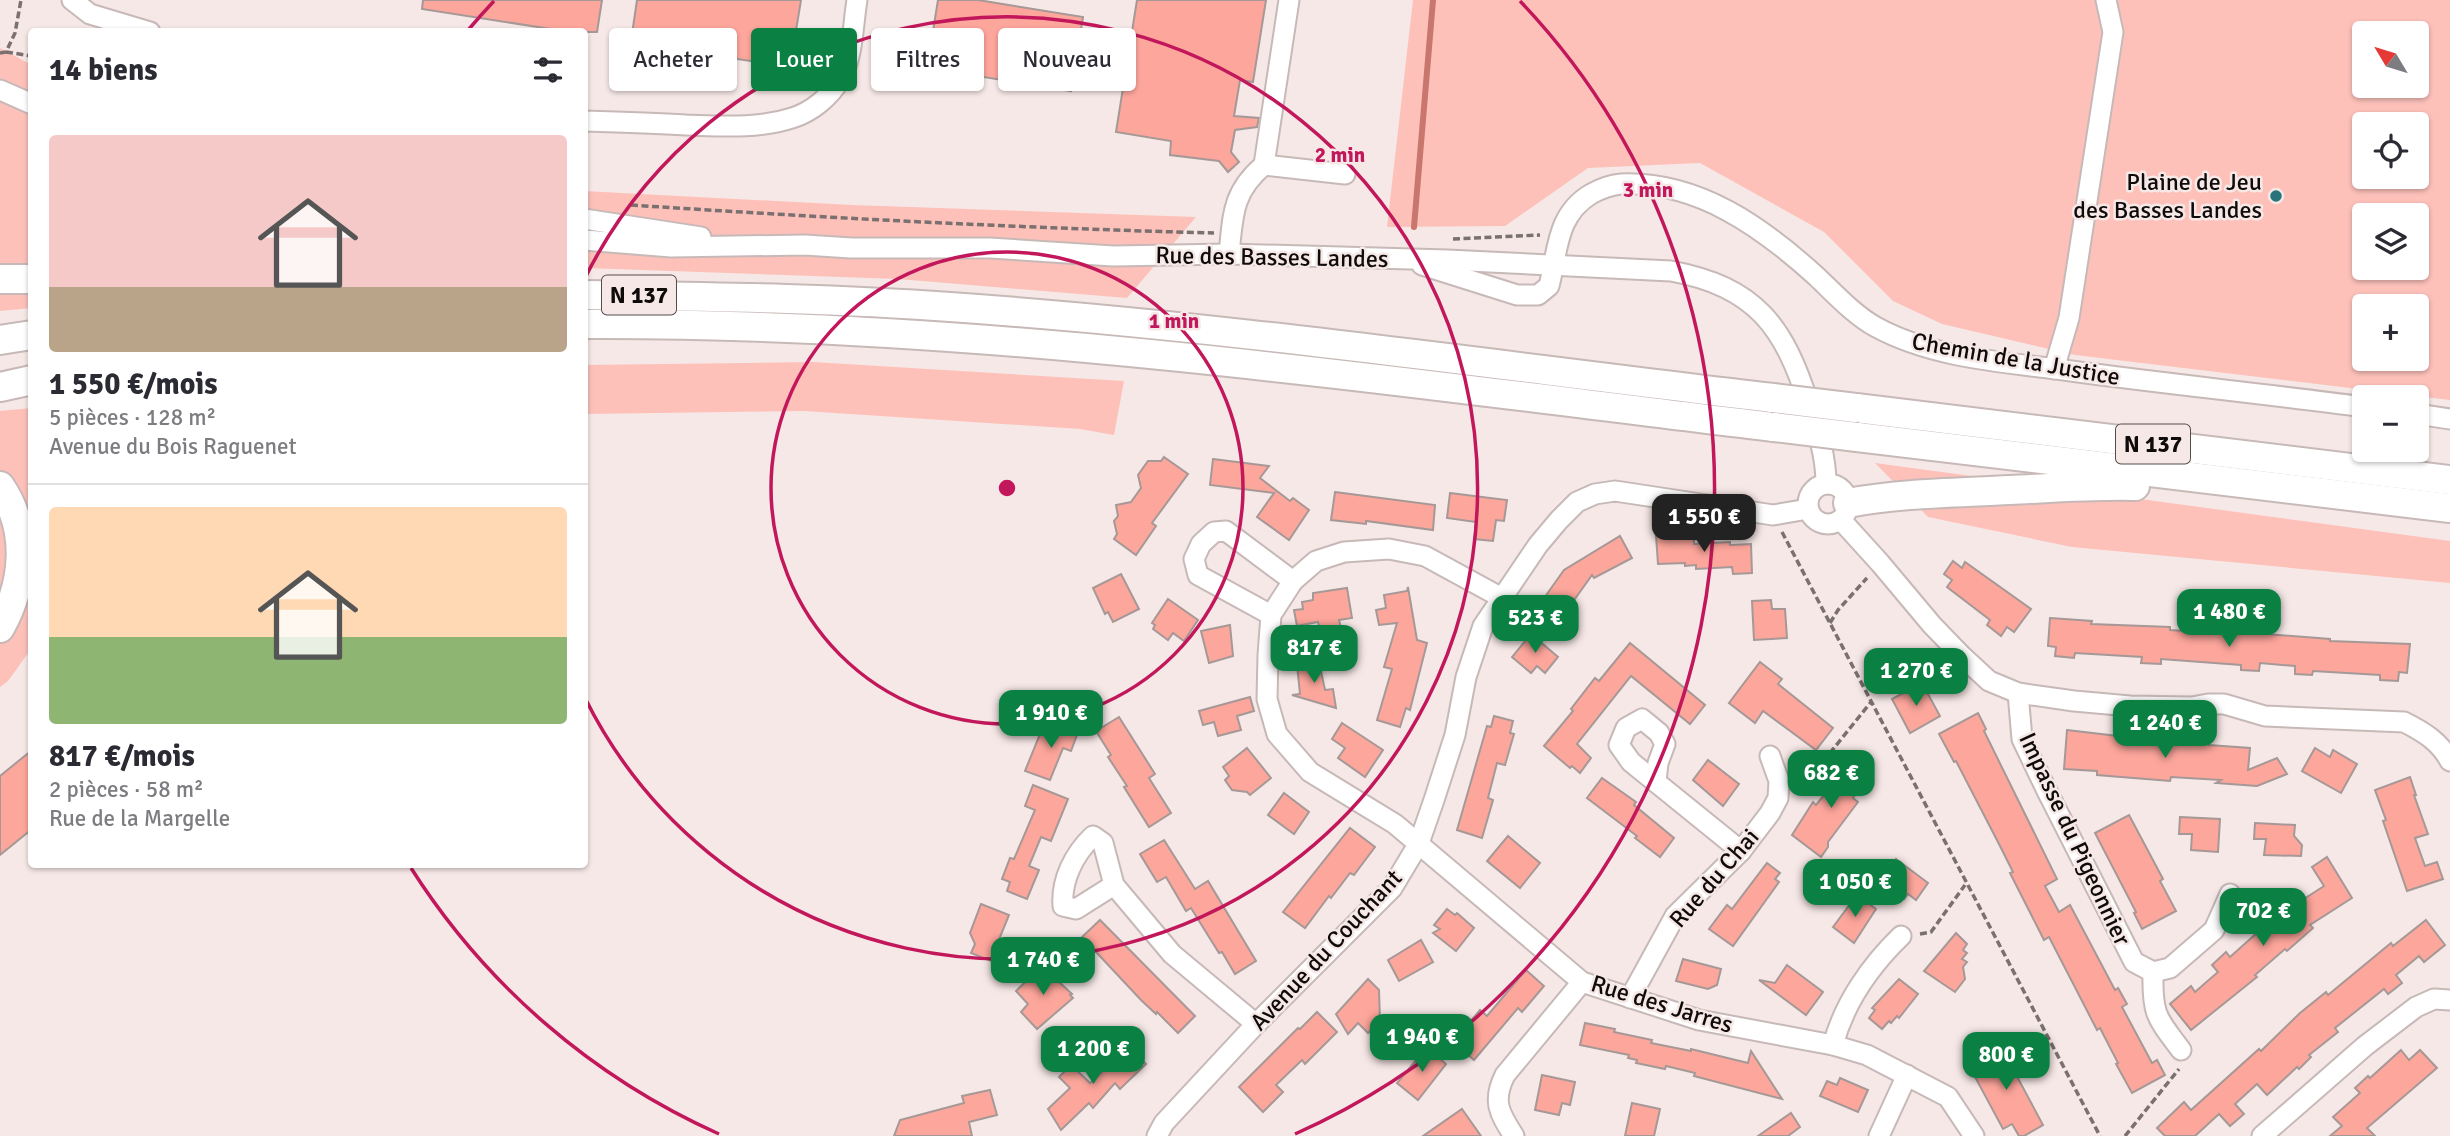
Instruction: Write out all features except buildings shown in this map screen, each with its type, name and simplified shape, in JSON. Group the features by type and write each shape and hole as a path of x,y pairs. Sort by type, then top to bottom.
{"highway":[{"path":"0,279 28,279"},
{"name":"N 137","path":"588,295 787,298 954,307 1219,332 2450,480"},
{"name":"N 137","path":"588,324 802,327 1024,341 1289,369 2450,509"},
{"path":"0,340 28,336"},
{"path":"0,369 28,364"},
{"path":"0,387 28,381"},
{"path":"1844,511 1877,498 2087,485 2134,486 2194,493 2221,482"},
{"path":"0,486 10,501 19,527 22,558 16,592 0,628"}],"street":[{"path":"72,0 89,15 136,28"},
{"path":"588,121 730,127 769,124 794,118 812,109 841,78 848,59 857,0"},
{"path":"1229,254 1233,209 1241,190 1251,176 1264,165 1289,0"},
{"path":"2054,369 2069,318 2113,32 2106,0"},
{"path":"0,90 28,102"},
{"path":"1264,165 1345,174"},
{"name":"Chemin de la Justice","path":"1404,259 1517,295 1538,295 1549,286 1559,234 1566,218 1583,199 1602,188 1619,184 1643,185 1693,196 1723,208 1761,230 1872,326 1900,340 1927,349 2054,369 2352,406"},
{"path":"588,220 768,246"},
{"name":"Rue des Basses Landes","path":"588,240 671,247 805,245 915,249 990,248 1113,256 1229,254 1404,259 1671,271 1697,276 1717,282 1756,308 1790,352 1825,454 1826,484"},
{"path":"2429,416 2450,419"},
{"path":"1844,511 1835,523 1821,524 1815,521 1808,509 1809,495 1819,486 1826,484 1833,484 1843,491 1844,511 1880,563 1932,625 1989,681 2018,693 2130,706 2192,707 2224,704 2266,716 2304,716 2355,722 2404,722 2425,732 2444,750 2450,761"},
{"name":"Avenue du Couchant","path":"1157,1136 1164,1123 1256,1024 1392,888 1419,843 1455,735 1466,677 1483,626 1559,520 1577,502 1595,494 1615,491 1773,515"},
{"path":"1773,515 1808,509"},
{"path":"1293,581 1226,531 1213,532 1201,544 1194,559 1198,575 1271,615 1293,581 1316,561 1344,552 1389,549 1425,556 1502,598"},
{"name":"Rue des Jarres","path":"1271,615 1267,699 1277,734 1310,772 1395,824 1583,982 1699,1020 1833,1045 1867,1055 1948,1097 1974,1136"},
{"name":"Impasse du Pigeonnier","path":"2018,693 2022,739 2047,791 2134,962 2153,972"},
{"path":"1770,756 1779,781"},
{"path":"1656,781 1741,850"},
{"name":"Rue du Chai","path":"1630,998 1675,916 1741,850 1770,813 1778,798 1779,781"},
{"path":"1114,885 1172,954 1256,1024"},
{"path":"2181,1050 2157,1019 2152,999 2153,972 2170,968 2214,930 2231,894"},
{"path":"1833,1045 1839,1023 1861,984 1885,951 1901,936"},
{"path":"1514,1136 1498,1106 1497,1091 1505,1076 1583,982"},
{"path":"2262,1136 2365,1046 2416,1007 2434,999 2450,1000"},
{"path":"1879,1136 1906,1075"}],"path":[{"path":"6,52 15,33 21,0"},
{"path":"0,53 28,55"},
{"path":"629,205 827,219 1024,228 1231,233"},
{"path":"1444,239 1559,234"},
{"path":"1773,515 2100,1136"},
{"path":"1830,623 1838,610 1880,563"},
{"path":"1779,781 1813,774 1871,702"},
{"path":"1901,936 1931,932 1966,884"},
{"path":"2125,1136 2177,1073 2182,1061 2181,1050"}],"shaded area":[{"path":"1413,0 2450,0 2450,400 2429,397 2429,385 2352,385 2352,388 2075,355 1942,324 1893,301 1824,232 1700,163 1588,168 1505,226 1387,227"},
{"path":"0,48 28,63 28,308 0,311"},
{"path":"588,191 852,205 1196,217 1127,298 898,279 588,268"},
{"path":"813,362 1124,381 1114,435 1080,429 804,411 588,414 588,365"},
{"path":"28,408 28,653 8,681 0,687 0,411"},
{"path":"1875,463 2450,541 2450,583 2072,547 1928,517"}],"waterway":[{"path":"1414,227 1433,0"}],"place":[{"name":"Plaine de Jeu des Basses Landes","path":"2276,196"}]}
